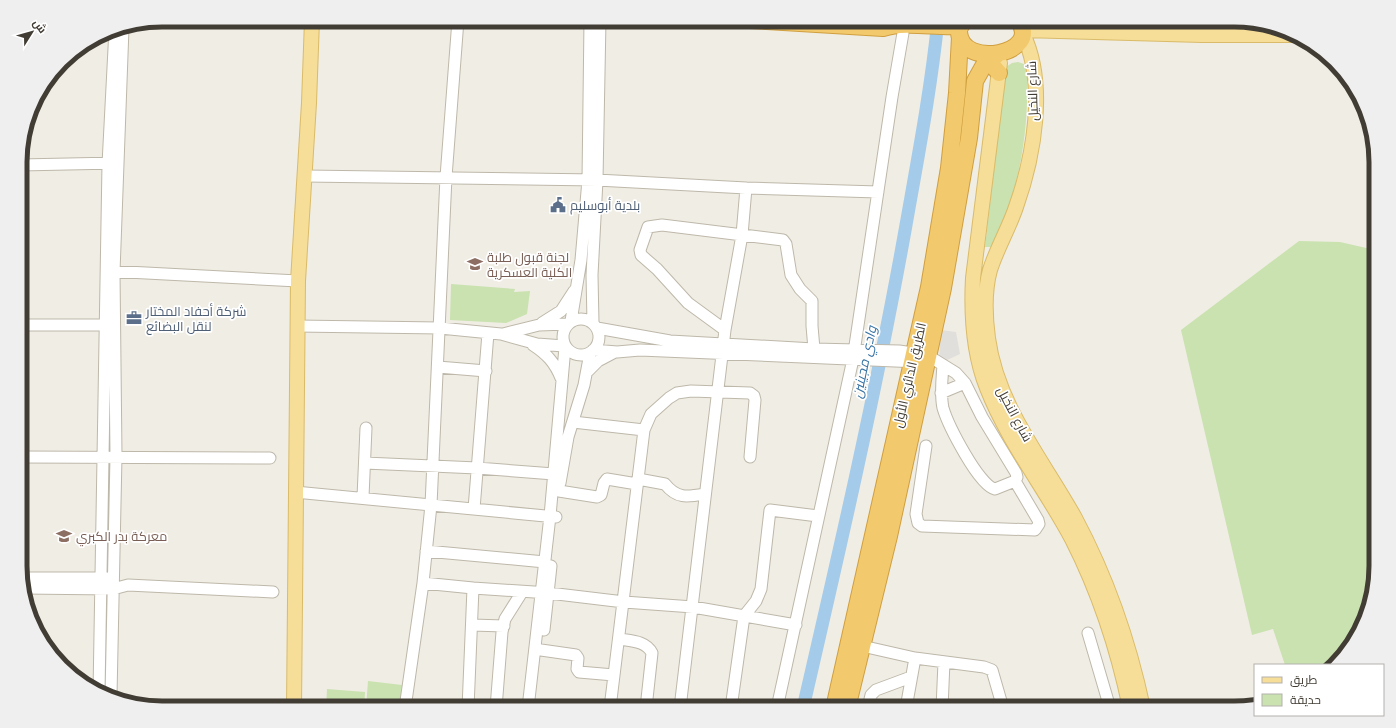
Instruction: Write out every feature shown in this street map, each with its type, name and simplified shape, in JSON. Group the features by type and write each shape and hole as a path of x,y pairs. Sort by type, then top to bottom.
{"highway":[{"path":"866,27 883,28 903,33 922,30 958,28 964,44 975,51 986,54 1000,53"},
{"path":"883,28 887,27"},
{"path":"910,27 922,30"},
{"name":"الطريق الدائري الأول","path":"849,701 889,536 920,359 929,287 948,168 957,93 958,28"},
{"name":"الطريق الدائري الأول","path":"836,701 920,359 943,288 969,138 974,87 978,75 984,65 1000,53 1017,46 1021,28"},
{"path":"984,65 992,65 999,73"}],"main road":[{"path":"294,701 298,281 305,176 312,27"},
{"path":"1021,28 1202,35 1282,36"},
{"name":"شارع النخيل","path":"1021,28 1032,57 1034,72 1033,132 1021,193 994,260 988,281 986,307 990,352 997,378 1008,405 1075,519 1105,582 1128,647 1141,701"},
{"path":"1000,53 999,73 973,278 973,319 978,358 987,388 999,413 1061,519 1082,560 1107,622 1117,653 1128,701"}],"street":[{"path":"406,701 423,583 431,506 446,177 457,27"},
{"path":"529,701 545,593 545,562 568,437 592,351 599,340 595,325 592,275 593,180 590,27"},
{"path":"535,701 553,516 554,474 565,347 562,335 569,323 577,285 593,180 600,27"},
{"path":"113,163 124,33"},
{"path":"780,701 818,516 857,355 878,192 903,33"},
{"path":"111,691 116,456 110,325 115,36"},
{"path":"27,165 113,163"},
{"path":"305,176 593,180 746,188 878,192"},
{"path":"681,701 725,330 742,235 746,188"},
{"path":"725,330 688,303 642,255 640,250 648,227 654,225 783,240 786,244 791,275 800,289 812,301 814,349"},
{"path":"110,272 298,281"},
{"path":"539,325 561,311 577,285"},
{"path":"501,334 539,325 569,323 582,318 595,325 670,341 723,349 920,359 956,373 965,383 982,417 1016,473 1017,477 1015,482 1038,520 1039,524 1035,530 922,526 918,523 916,514 926,446"},
{"path":"27,325 110,325"},
{"path":"99,685 103,456 110,325"},
{"path":"297,326 440,328 501,334 529,342 565,347 574,354 580,355 592,351 617,352 640,350 814,349 857,355"},
{"path":"474,508 488,333"},
{"path":"529,342 549,356 556,366 562,382"},
{"path":"586,372 598,361 617,352"},
{"path":"920,359 941,393 943,407 951,429 986,485 995,489 1015,482"},
{"path":"438,367 486,371"},
{"path":"941,393 965,383"},
{"path":"611,701 644,430 652,414 669,398 677,393 691,391 718,391 750,393 754,396 750,457"},
{"path":"573,422 644,430"},
{"path":"363,497 366,428"},
{"path":"27,457 116,456 270,458"},
{"path":"365,463 477,468 554,474"},
{"path":"559,491 599,497 604,482 607,479 665,484 671,492 687,497 705,494"},
{"path":"295,492 363,497 431,506 474,508 553,516"},
{"path":"732,701 744,616 756,601 761,589 770,510 818,516"},
{"path":"426,552 545,562"},
{"path":"28,578 274,592"},
{"path":"29,588 100,583"},
{"path":"423,583 693,607 796,625"},
{"path":"468,701 473,588"},
{"path":"497,701 505,619 522,592"},
{"path":"472,625 504,626"},
{"path":"1088,633 1109,701"},
{"path":"619,639 644,644 648,646 652,653 647,701"},
{"path":"862,646 915,658 984,667 992,670 1001,701"},
{"path":"541,650 576,655 578,658 577,669 579,672 614,674"},
{"path":"907,701 915,658"},
{"path":"942,701 944,662"},
{"path":"870,701 871,695 876,690 911,677"}],"green space":[{"path":"1018,62 1024,64 1027,70 1026,116 1021,161 1016,183 1001,226 991,247 985,247 1006,67 1012,63"},
{"path":"1299,241 1340,242 1369,249 1369,575 1362,610 1355,626 1336,655 1327,664 1285,664 1273,629 1252,635 1181,330"},
{"path":"451,284 515,289 514,292 530,291 527,314 506,323 450,320"},
{"path":"368,681 402,685 401,701 367,701"},
{"path":"327,689 365,692 364,701 326,701"}],"shaded area":[{"path":"941,330 956,332 960,354 945,361 939,359"}],"waterway":[{"name":"وادي مجينين","path":"805,701 883,347 924,123 937,27"}],"place":[{"name":"بلدية أبوسليم","path":"558,205"},
{"name":"لجنة قبول طلبة الكلية العسكرية","path":"475,264"},
{"name":"شركة أحفاد المختار لنقل البضائع","path":"134,318"},
{"name":"معركة بدر الكبري","path":"64,536"}]}
